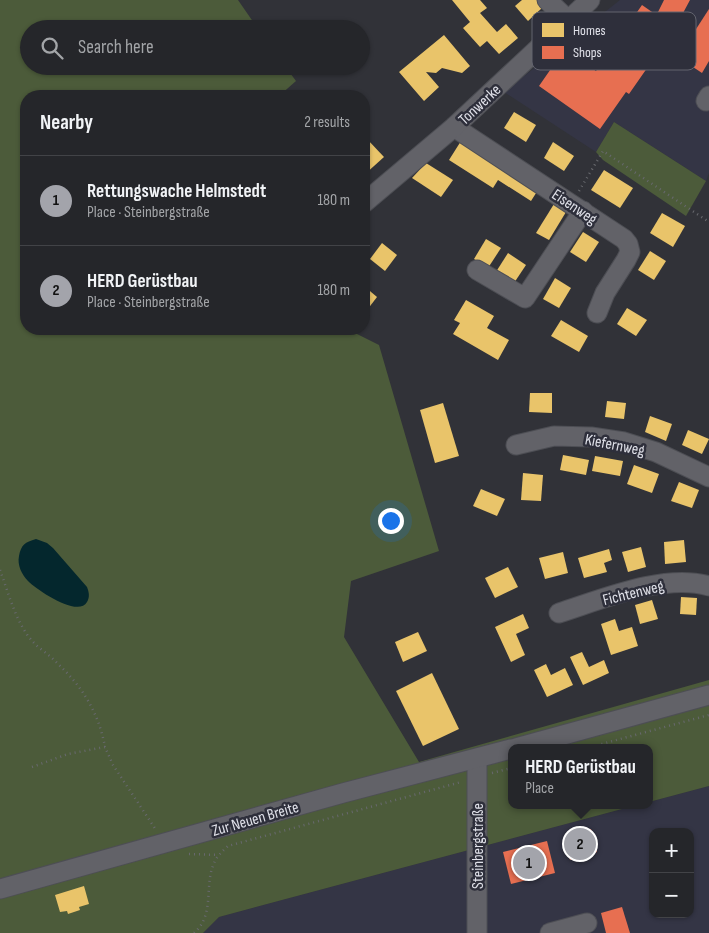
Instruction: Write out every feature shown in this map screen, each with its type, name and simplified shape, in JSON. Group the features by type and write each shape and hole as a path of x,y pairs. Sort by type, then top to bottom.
{"street":[{"path":"547,0 560,12"},
{"name":"Tonwerke","path":"577,12 590,0"},
{"name":"Tonwerke","path":"370,198 454,127 532,54"},
{"name":"Eisenweg","path":"454,127 577,207 624,239 628,244 630,252 605,293 597,313"},
{"path":"477,270 525,298 577,207"},
{"name":"Kiefernweg","path":"516,445 554,436 591,437 624,442 656,452 709,477"},
{"name":"Fichtenweg","path":"559,613 618,594 656,585 679,582 709,586"},
{"path":"531,744 709,695"},
{"name":"Zur Neuen Breite","path":"0,889 508,750"},
{"name":"Steinbergstraße","path":"476,758 477,933"},
{"path":"550,933 587,923"}],"path":[{"path":"577,207 603,151 709,222"},
{"path":"0,570 20,621 33,642 74,679 91,705 101,726 105,747 113,765 165,843"},
{"path":"602,744 709,715"},
{"path":"32,767 68,754 105,747"},
{"path":"194,933 200,928 206,916 214,863 228,846 508,769"}],"shaded area":[{"path":"620,0 709,0 709,173 706,181 614,122 596,152 504,92 532,70 696,70 696,12 605,12"},
{"path":"36,539 47,543 53,548 87,587 89,598 82,606 75,607 57,601 33,585 24,576 20,570 20,552 24,544"},
{"path":"709,786 709,933 203,933 219,917 622,809 653,809 653,801"}],"green space":[{"path":"0,0 238,0 252,20 20,20 20,75 292,75 296,81 286,90 20,90 20,335 359,335 379,345 439,551 351,581 344,637 419,762 709,680 709,786 653,801 653,744 508,744 508,809 622,809 219,917 203,933 0,933"},
{"path":"614,122 706,181 686,216 603,160 596,152"}],"building: Homes":[{"path":"452,0 480,0 487,8 480,13 497,32 506,24 518,38 499,54 487,41 480,47 463,28 470,22"},
{"path":"522,0 537,0 543,7 538,12 532,12 532,17 528,21 515,6"},
{"path":"444,35 470,66 462,73 442,68 436,73 426,72 439,87 424,101 399,72"},
{"path":"514,112 536,125 526,142 504,128"},
{"path":"461,141 538,190 531,201 498,180 493,188 449,160"},
{"path":"370,142 384,157 370,170"},
{"path":"553,142 574,156 564,171 544,158"},
{"path":"426,163 453,180 441,197 412,178"},
{"path":"604,170 633,188 620,208 591,190"},
{"path":"554,204 566,212 549,240 536,233"},
{"path":"662,213 685,226 673,247 650,233"},
{"path":"583,232 599,242 586,262 570,252"},
{"path":"486,239 501,248 488,268 474,259"},
{"path":"382,243 397,255 385,271 370,259"},
{"path":"650,251 666,261 654,280 638,270"},
{"path":"508,253 526,265 512,286 494,275"},
{"path":"555,278 571,288 559,308 543,299"},
{"path":"370,291 377,297 370,306"},
{"path":"466,300 494,316 487,328 509,340 498,360 453,334 460,323 454,320"},
{"path":"627,308 647,320 636,336 617,324"},
{"path":"561,320 588,336 579,352 551,336"},
{"path":"530,393 552,393 552,413 529,412"},
{"path":"607,401 626,403 624,419 605,417"},
{"path":"443,403 459,456 435,463 420,410"},
{"path":"650,416 672,424 666,441 645,432"},
{"path":"688,430 709,439 702,454 682,445"},
{"path":"563,455 589,460 586,475 560,470"},
{"path":"595,456 623,461 620,476 592,471"},
{"path":"634,465 659,474 652,493 627,484"},
{"path":"523,473 543,475 541,501 521,500"},
{"path":"679,482 699,490 692,508 671,501"},
{"path":"481,489 505,499 497,516 473,506"},
{"path":"684,540 686,562 665,564 664,542"},
{"path":"641,547 646,567 628,572 622,552"},
{"path":"609,549 612,560 604,563 607,572 584,578 578,558"},
{"path":"563,552 568,573 545,579 539,558"},
{"path":"508,567 518,587 495,598 485,578"},
{"path":"681,597 697,598 696,615 680,614"},
{"path":"652,600 658,619 640,624 635,605"},
{"path":"523,614 529,628 516,634 525,655 511,662 495,627"},
{"path":"615,619 619,631 632,627 638,646 611,655 601,624"},
{"path":"418,632 427,651 403,662 395,642"},
{"path":"582,652 589,667 604,660 609,673 583,685 570,657"},
{"path":"546,664 551,675 565,668 573,685 547,697 534,670"},
{"path":"432,673 459,729 423,746 396,691"},
{"path":"84,886 89,904 79,907 80,910 68,914 67,911 60,912 55,895"}],"building: Shops":[{"path":"664,0 690,0 684,12 658,12"},
{"path":"642,5 652,12 637,12"},
{"path":"709,9 709,61 702,73 696,69 696,29"},
{"path":"550,70 646,70 629,94 626,92 600,129 539,86"},
{"path":"591,829 597,852 570,860 564,837"},
{"path":"547,841 555,873 511,884 503,852"},
{"path":"622,907 630,933 606,933 601,913"}],"place":[{"name":"HERD Gerüstbau","path":"580,844"},
{"name":"Rettungswache Helmstedt","path":"529,863"}]}
